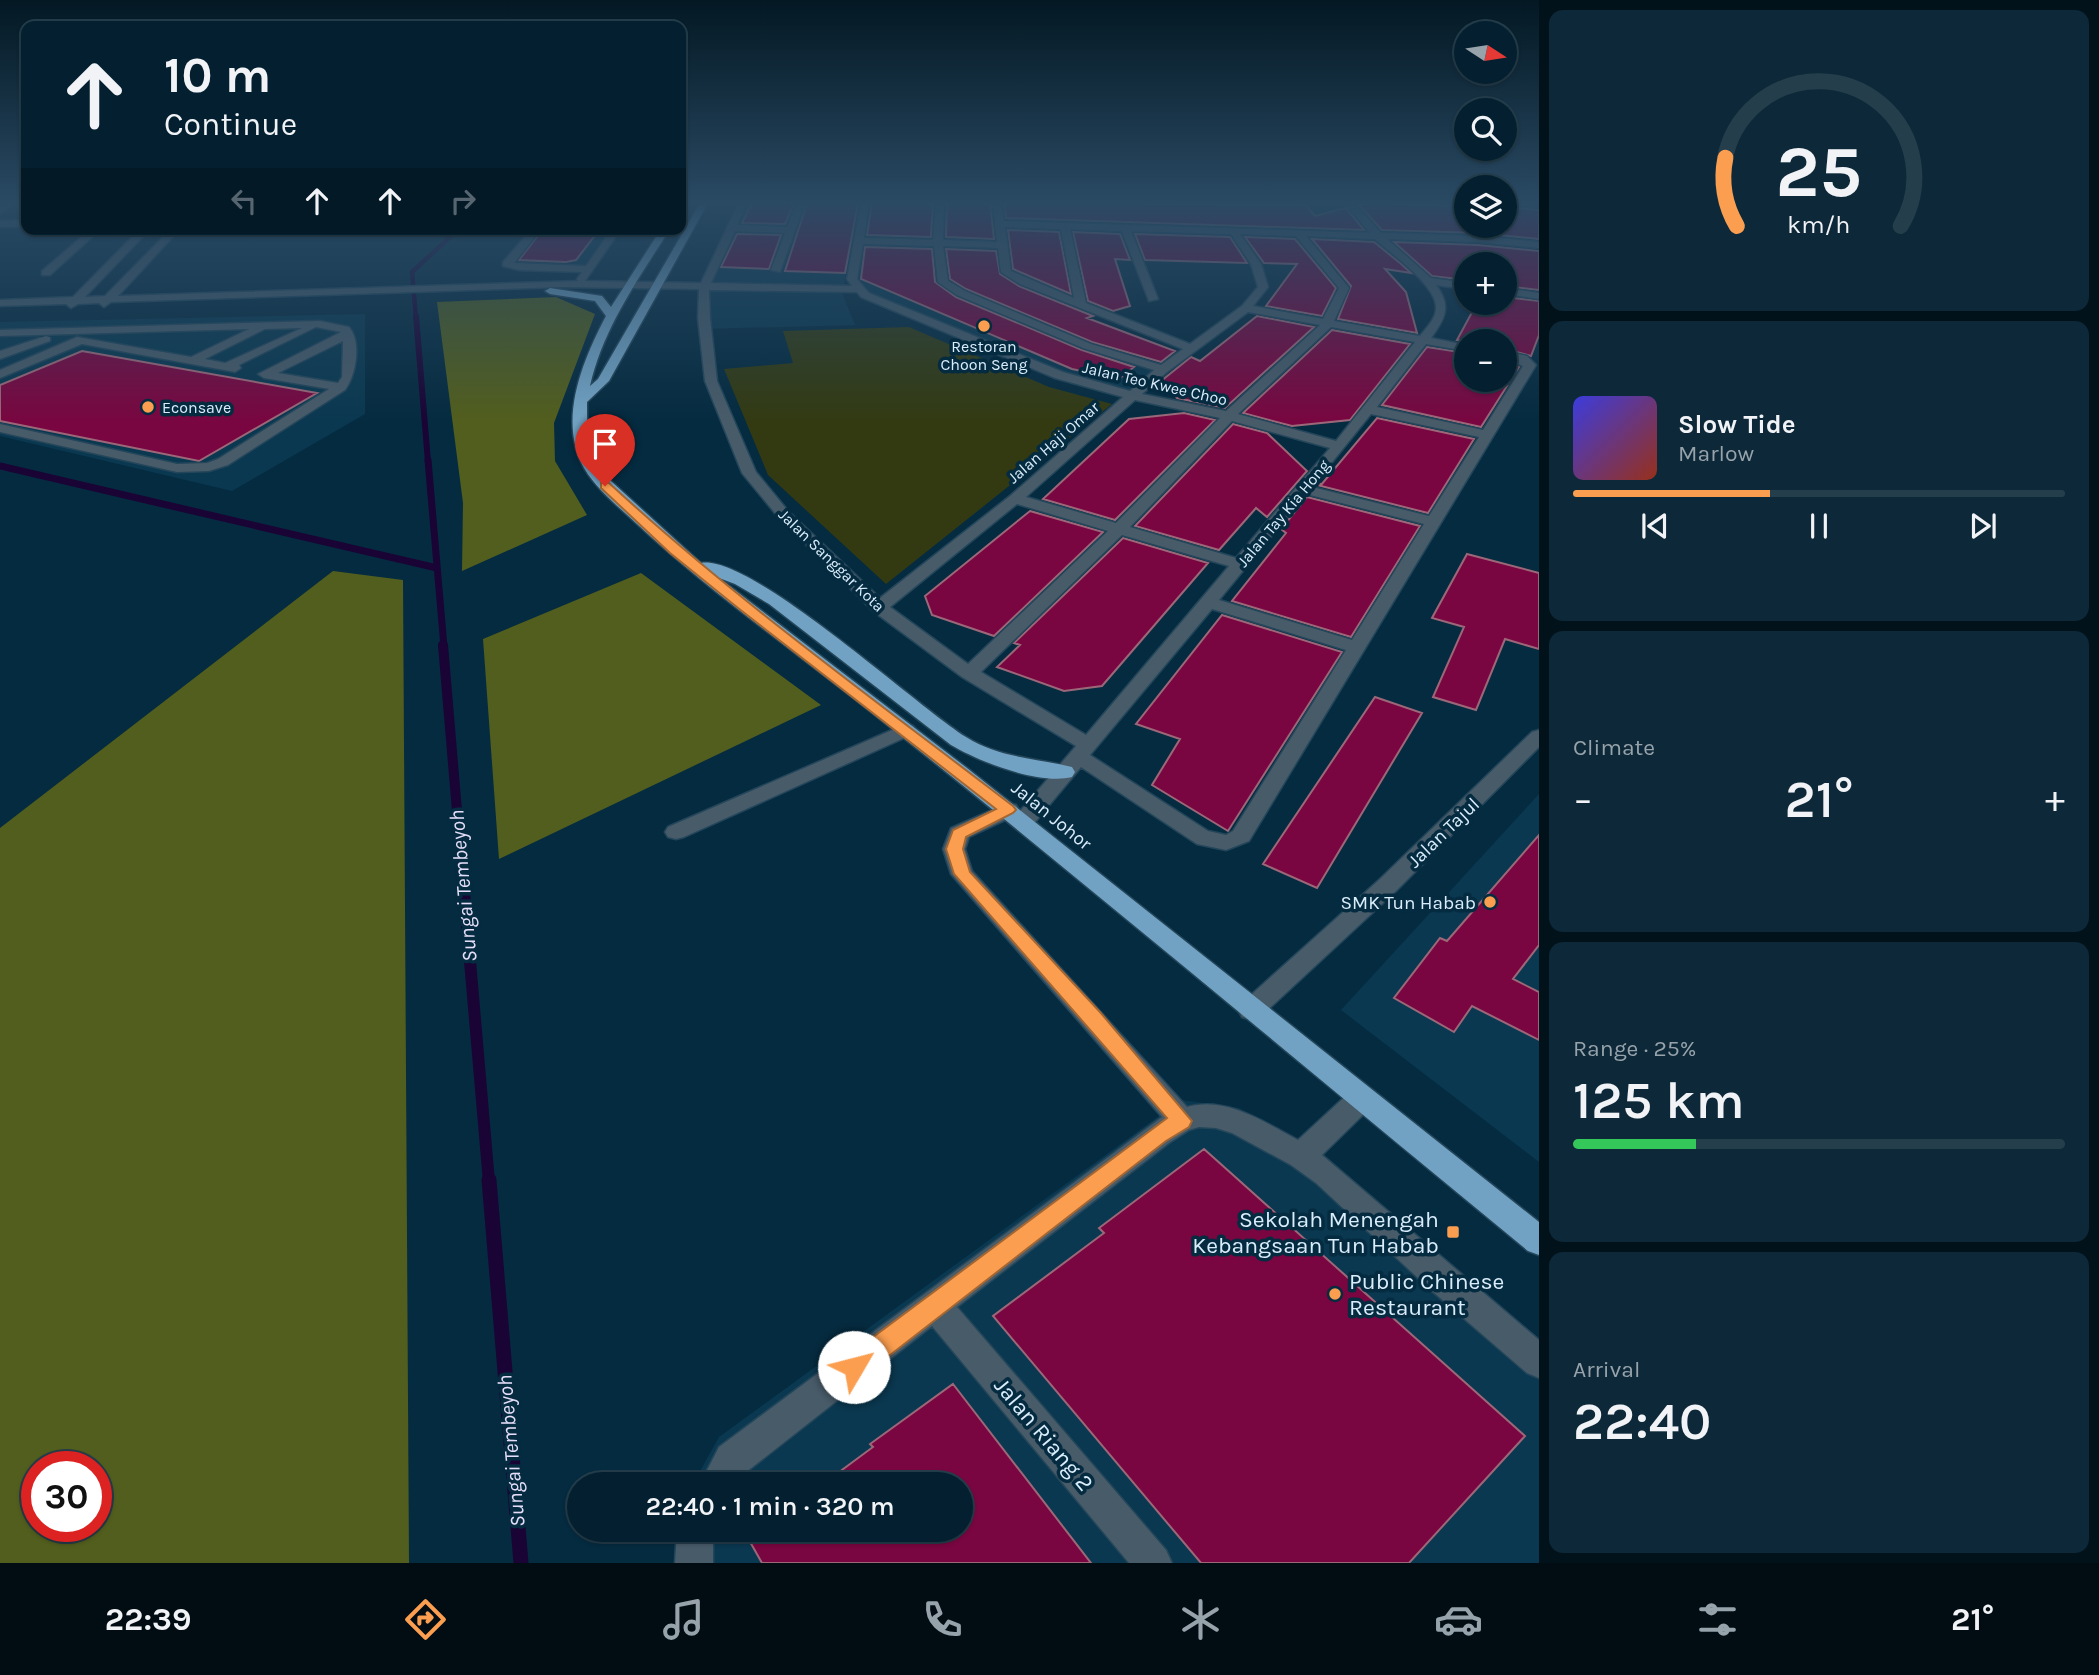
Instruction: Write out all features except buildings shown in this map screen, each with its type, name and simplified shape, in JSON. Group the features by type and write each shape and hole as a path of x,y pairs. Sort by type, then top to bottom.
{"highway":[{"path":"629,286 636,276"},
{"path":"581,401 603,381 662,276"},
{"name":"Jalan Johor","path":"629,286 582,380 580,438 588,463 605,486 690,562 1015,816 1539,1241"},
{"path":"550,291 598,298 612,316"},
{"path":"690,562 741,580 775,600 958,741 980,754 1033,769 1065,772"}],"street":[{"path":"0,303 71,305 100,276"},
{"path":"104,303 130,276"},
{"path":"578,284 584,276"},
{"path":"704,287 709,276"},
{"path":"853,276 860,289"},
{"path":"942,276 943,282 961,293 1087,346 1163,369"},
{"path":"1015,276 1191,348"},
{"path":"1075,276 1081,304"},
{"path":"1144,276 1153,299"},
{"name":"Jalan Haji Omar","path":"879,607 1014,499 1163,369 1246,308 1263,287 1261,276"},
{"path":"969,673 1119,529 1229,416 1328,323 1344,288 1334,276"},
{"name":"Jalan Tay Kia Hong","path":"1015,816 1065,772 1425,340 1443,308 1439,296 1422,276"},
{"path":"1428,281 1454,284"},
{"path":"0,312 104,303 483,290 578,284 860,289"},
{"path":"483,290 550,291 629,286"},
{"name":"Jalan Sanggar Kota","path":"704,287 707,357 711,381 749,472 783,515 879,607 1200,836 1211,842 1234,841 1241,836 1357,647"},
{"name":"Jalan Teo Kwee Choo","path":"860,289 865,295 1059,375 1132,396 1229,416 1339,446"},
{"path":"1517,293 1539,296"},
{"path":"1246,308 1454,346"},
{"path":"44,332 80,341 231,367 320,324"},
{"path":"0,333 320,324 345,329 348,334 348,377 341,387 223,462 208,467 177,468 0,428"},
{"path":"194,360 266,326"},
{"path":"158,354 215,327"},
{"path":"341,387 260,373 348,334"},
{"path":"0,355 58,335"},
{"path":"0,374 80,341"},
{"path":"1517,358 1530,365 1517,386"},
{"path":"1208,602 1357,647 1513,392"},
{"path":"1368,409 1487,435"},
{"path":"1303,489 1433,522"},
{"path":"1014,499 1240,564"},
{"path":"676,832 906,730"},
{"name":"Jalan Tajul","path":"1251,1010 1398,876 1539,736"},
{"path":"1015,816 959,834 954,849 962,874 1093,1018 1181,1121"},
{"path":"1301,1156 1361,1099"},
{"path":"725,1472 732,1460 1158,1134 1181,1121 1199,1115 1240,1123 1301,1156 1326,1174 1433,1271 1539,1361"},
{"name":"Jalan Riang 2","path":"935,1305 1153,1563"},
{"path":"694,1563 695,1542"}],"shaded area":[{"path":"704,276 846,276 842,293 855,325 700,329 698,288"},
{"path":"858,276 937,276 939,282 958,293 1155,368 1129,392 1062,373 870,294"},
{"path":"365,314 365,414 232,491 0,436 0,322"},
{"name":"SMK Tun Habab","path":"1539,794 1539,1162 1341,1010"},
{"path":"1181,1100 1239,1108 1325,1156 1539,1339 1539,1563 676,1563 677,1542 973,1542 973,1472 700,1472 719,1437"}],"green space":[{"path":"556,297 595,314 554,423 555,461 587,515 462,571 463,503 437,302"},
{"path":"909,327 1049,387 1112,404 886,584 768,475 724,369 793,363 783,331"},
{"path":"333,571 403,580 409,1563 0,1563 0,828"},
{"path":"641,573 821,705 499,859 483,639"}],"waterway":[{"name":"Sungai Tembeyoh","path":"412,276 416,318"},
{"name":"Sungai Tembeyoh","path":"416,316 428,462"},
{"name":"Sungai Tembeyoh","path":"428,460 444,647"},
{"path":"0,466 437,568"},
{"name":"Sungai Tembeyoh","path":"443,645 463,882"},
{"name":"Sungai Tembeyoh","path":"463,880 489,1182"},
{"name":"Sungai Tembeyoh","path":"489,1180 521,1563"}],"place":[{"name":"Restoran Choon Seng","path":"984,326"},
{"name":"Econsave","path":"148,407"},
{"name":"SMK Tun Habab","path":"1490,902"},
{"name":"Sekolah Menengah Kebangsaan Tun Habab","path":"1453,1232"},
{"name":"Public Chinese Restaurant","path":"1335,1294"}],"route":[{"path":"605,486 674,550 1007,810 959,834 954,849 962,874 1093,1018 1181,1121 1158,1134 854,1367"}]}
